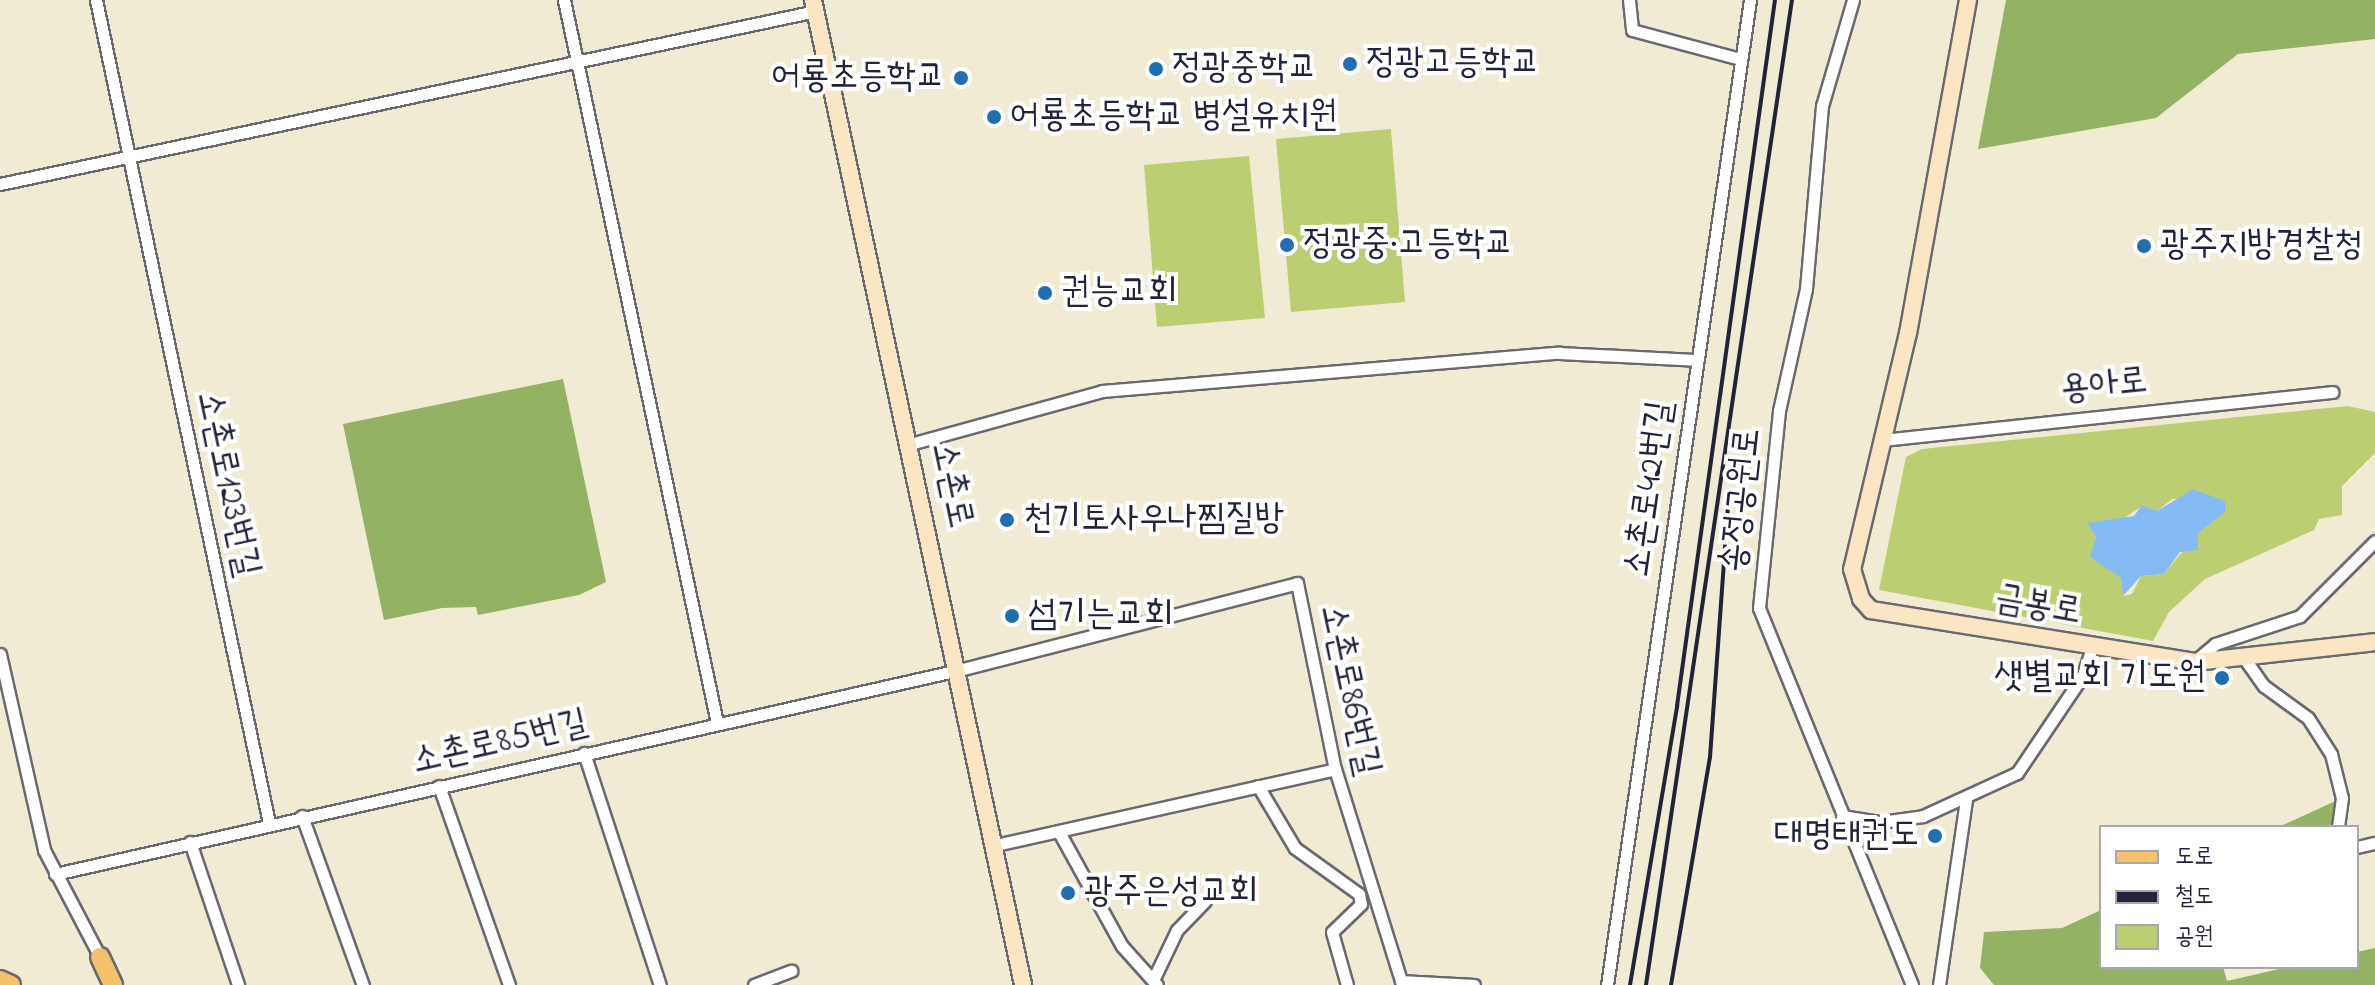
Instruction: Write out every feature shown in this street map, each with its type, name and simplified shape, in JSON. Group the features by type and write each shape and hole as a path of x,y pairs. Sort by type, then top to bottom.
{"main road":[{"path":"100,957 115,985"},
{"path":"0,980 11,985"}],"street":[{"name":"소촌로123번길","path":"96,0 269,823"},
{"path":"564,0 717,723"},
{"path":"1629,0 1632,30 1740,59"},
{"name":"소촌로42번길","path":"1607,985 1695,360 1750,0"},
{"name":"송정공원로","path":"1853,0 1822,106 1806,289 1779,411 1759,608 1912,985"},
{"path":"1883,440 1968,0"},
{"path":"0,184 815,6"},
{"name":"소촌로","path":"815,6 959,670 1023,985"},
{"path":"910,444 1102,391 1559,353 1695,360"},
{"name":"용아로","path":"1883,440 2332,392"},
{"name":"금봉로","path":"1883,440 1852,569 1871,610 2092,648 2195,662 2375,642"},
{"path":"2195,662 2215,644 2300,616 2375,541"},
{"name":"소촌로86번길","path":"959,670 1297,583 1335,769 1401,981 1474,985"},
{"path":"1842,816 1881,822 1966,800 2017,773 2083,675 2092,648"},
{"path":"0,654 55,874 100,957"},
{"path":"2242,655 2264,686 2308,718 2331,754 2342,798 2338,825"},
{"name":"소촌로85번길","path":"55,874 269,823 959,670"},
{"path":"584,753 660,985"},
{"path":"996,845 1335,769"},
{"path":"439,786 509,985"},
{"path":"1258,786 1295,848 1359,894 1361,904 1332,932 1347,985"},
{"path":"1939,985 1966,800"},
{"path":"302,816 363,985"},
{"path":"1059,832 1122,946 1156,981 1177,930 1205,901"},
{"path":"190,842 238,985"},
{"path":"754,985 791,971"}],"green space":[{"path":"2006,0 2375,0 2375,39 2238,54 2156,118 1978,149"},
{"path":"1391,129 1405,302 1291,312 1276,139"},
{"path":"1249,156 1265,318 1157,327 1144,165"},
{"path":"563,379 606,582 579,595 478,615 476,607 442,608 384,620 343,424"},
{"path":"2348,406 2375,412 2375,453 2342,486 2342,515 2319,519 2314,530 2205,579 2169,612 2153,641 1879,590 1906,457 1922,449","holes":["2209,496 2225,501 2224,512 2204,525 2164,574 2141,576 2132,594 2123,596 2122,578 2091,557 2096,537 2142,506 2157,511 2172,499"]},
{"path":"2342,798 2338,825 2283,825"},
{"path":"2099,911 2099,969 2224,969 2227,981 2279,969 2359,969 2359,952 2375,948 2375,985 1994,985 1980,968 1984,932 2062,928"}],"water":[{"path":"2193,489 2225,501 2225,512 2198,533 2198,550 2180,552 2164,574 2141,576 2123,596 2121,578 2090,557 2096,537 2087,523 2134,516 2142,505 2157,511"}],"railway":[{"path":"1630,985 1677,706 1775,0"},
{"path":"1646,985 1792,0"},
{"path":"1671,985 1710,757 1728,506"}],"place":[{"name":"정광고등학교","path":"1350,64"},
{"name":"정광중학교","path":"1156,69"},
{"name":"어룡초등학교","path":"961,78"},
{"name":"어룡초등학교 병설유치원","path":"994,117"},
{"name":"정광중·고등학교","path":"1287,245"},
{"name":"광주지방경찰청","path":"2144,246"},
{"name":"권능교회","path":"1045,293"},
{"name":"천기토사우나찜질방","path":"1007,520"},
{"name":"섬기는교회","path":"1012,616"},
{"name":"샛별교회 기도원","path":"2222,678"},
{"name":"대명태권도","path":"1935,836"},
{"name":"광주은성교회","path":"1068,893"}]}
